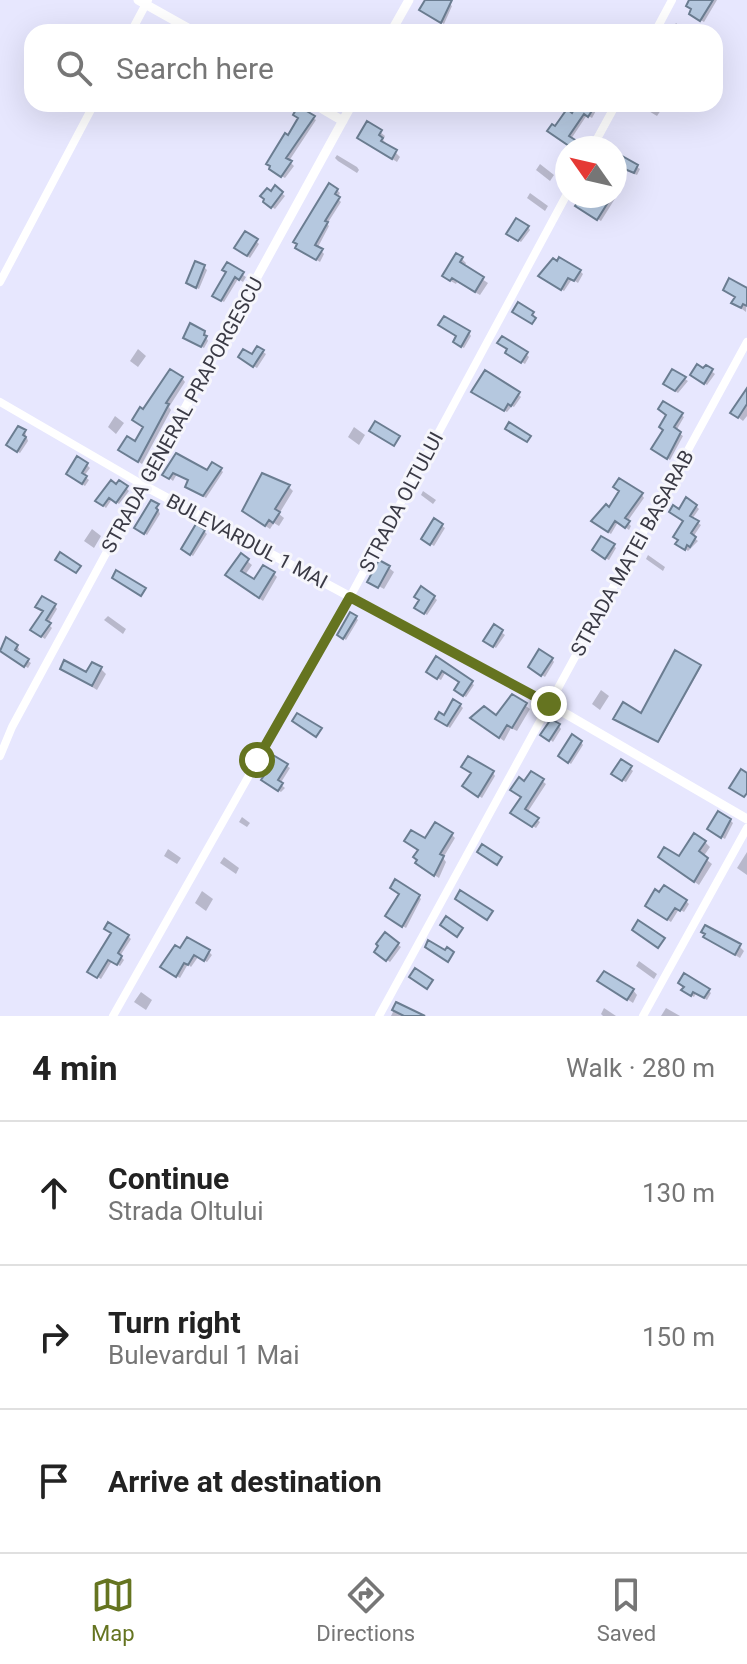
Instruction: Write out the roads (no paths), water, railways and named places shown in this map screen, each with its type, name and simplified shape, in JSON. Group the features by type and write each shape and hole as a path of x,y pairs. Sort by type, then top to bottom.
{"street":[{"path":"396,24 409,0"},
{"path":"659,24 672,0"},
{"path":"134,24 144,1 182,24"},
{"path":"0,282 90,112"},
{"path":"328,112 343,121"},
{"name":"STRADA GENERAL PRAPORGESCU","path":"0,756 12,727 348,112"},
{"path":"599,136 612,112"},
{"name":"STRADA OLTULUI","path":"113,1016 350,597 559,208"},
{"name":"STRADA MATEI BASARAB","path":"379,1016 747,342"},
{"name":"BULEVARDUL 1 MAI","path":"0,402 143,485 549,704 747,819"},
{"path":"643,1016 747,828"}]}
